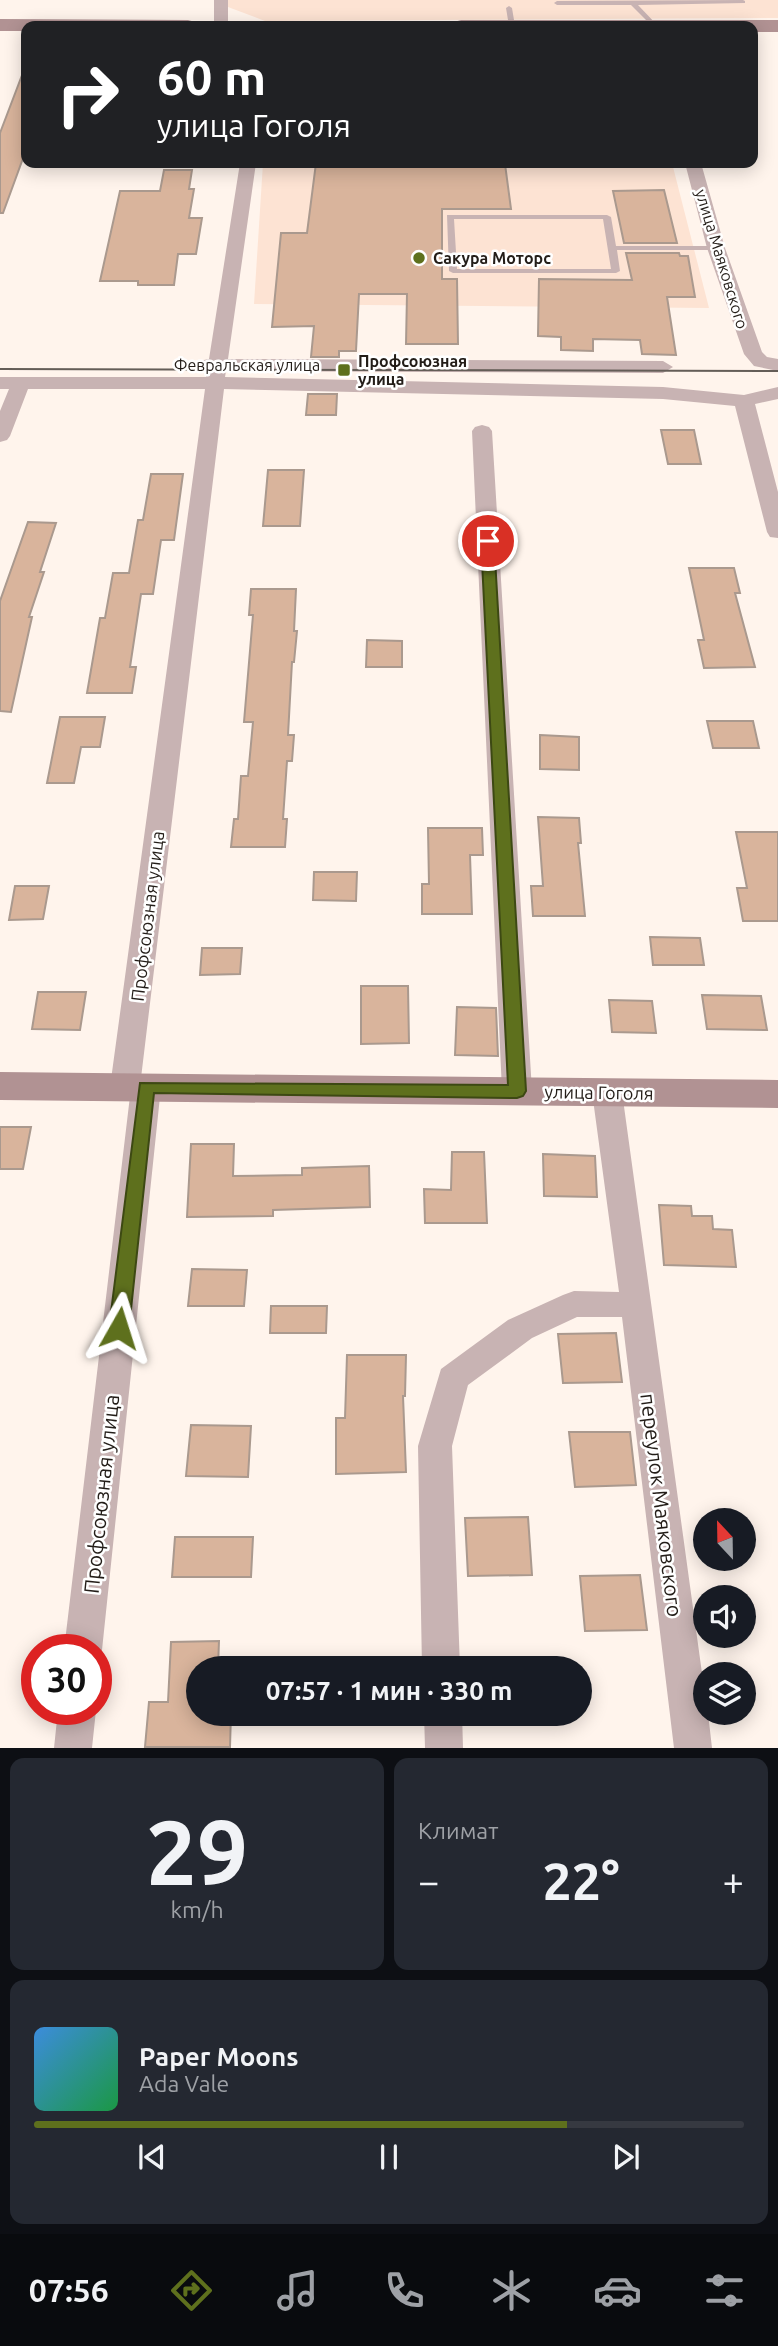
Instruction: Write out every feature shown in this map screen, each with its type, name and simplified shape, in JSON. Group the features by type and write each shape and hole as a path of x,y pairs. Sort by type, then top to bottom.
{"street":[{"path":"221,0 221,21"},
{"path":"488,21 510,17 574,21"},
{"path":"0,26 21,26"},
{"path":"758,26 778,26"},
{"name":"Профсоюзная улица","path":"85,1634 136,1087 216,374 247,168"},
{"name":"улица Маяковского","path":"694,168 716,248 752,354"},
{"path":"752,354 761,362 778,365"},
{"name":"Февральская улица","path":"0,365 216,374 663,367"},
{"path":"0,383 216,374 663,393 744,401 778,393"},
{"path":"0,436 21,383"},
{"path":"744,401 778,533"},
{"path":"482,431 517,1091"},
{"name":"улица Гоголя","path":"0,1086 778,1094"},
{"name":"переулок Маяковского","path":"607,1092 693,1748"},
{"path":"441,1656 435,1446 453,1378 520,1329 574,1304 637,1305"},
{"path":"73,1748 75,1725"},
{"path":"443,1726 444,1748"}],"lane":[{"path":"557,3 743,2"},
{"path":"633,3 650,21"},
{"path":"450,217 607,218 612,248 616,271 453,271 450,217"},
{"path":"612,248 716,248"}],"shaded area":[{"path":"228,0 778,0 778,18 265,21 228,7"},
{"path":"263,168 673,168 709,308 254,304"}],"building":[{"path":"21,78 21,164 3,213 0,213 0,133"},
{"path":"315,168 506,168 511,209 442,209 442,279 457,279 458,344 406,344 407,294 359,294 356,351 339,351 339,357 311,357 314,326 272,327 281,233 307,233"},
{"path":"164,170 192,170 189,189 194,189 189,218 202,218 196,254 178,254 174,285 100,281 120,191 160,191"},
{"path":"664,190 677,243 624,243 613,191"},
{"path":"626,253 679,253 680,256 688,256 695,297 667,297 676,355 642,354 640,340 593,339 593,351 561,350 561,337 538,336 539,279 632,280"},
{"path":"308,394 337,394 336,415 306,415"},
{"path":"661,430 694,430 701,464 668,464"},
{"path":"268,470 304,470 300,526 263,526"},
{"path":"151,474 183,474 174,540 161,540 153,594 141,594 130,667 136,667 132,693 87,693 100,618 105,618 113,573 129,573 138,520 143,520"},
{"path":"28,522 56,523 29,617 32,617 11,712 0,711 0,601"},
{"path":"689,568 734,568 740,593 735,593 755,667 704,668 698,640 704,640"},
{"path":"251,589 296,589 294,631 297,631 292,662 288,735 294,735 292,761 287,761 283,819 287,819 285,847 231,847 234,819 238,819 241,776 248,776 253,722 244,722 253,615 249,615"},
{"path":"367,640 402,641 402,667 366,667"},
{"path":"60,717 105,717 100,747 81,747 74,783 47,783"},
{"path":"707,721 753,721 759,748 713,748"},
{"path":"540,735 579,737 579,770 540,769"},
{"path":"538,817 579,818 581,843 578,843 585,916 533,916 531,886 543,886"},
{"path":"428,828 482,828 483,855 470,855 472,914 422,914 422,884 429,884"},
{"path":"736,832 778,832 778,921 743,921 737,888 747,888"},
{"path":"314,872 357,872 356,901 313,900"},
{"path":"15,886 49,886 43,919 9,920"},
{"path":"650,937 700,938 704,965 653,965"},
{"path":"202,948 242,948 240,974 200,975"},
{"path":"361,986 408,986 409,1043 361,1044"},
{"path":"38,992 86,992 80,1030 32,1029"},
{"path":"702,995 761,996 767,1030 707,1029"},
{"path":"609,1000 652,1001 656,1033 612,1032"},
{"path":"457,1007 496,1008 498,1056 455,1055"},
{"path":"0,1127 31,1127 23,1169 0,1169"},
{"path":"191,1144 234,1144 233,1176 302,1175 302,1168 369,1166 370,1207 273,1210 273,1216 187,1217"},
{"path":"452,1152 484,1152 487,1223 425,1223 424,1189 451,1190"},
{"path":"543,1154 595,1156 597,1197 544,1196"},
{"path":"659,1205 691,1206 692,1216 712,1216 713,1229 732,1230 736,1267 664,1265"},
{"path":"192,1269 247,1270 244,1306 188,1306"},
{"path":"271,1306 327,1306 326,1333 270,1333"},
{"path":"616,1333 622,1382 563,1383 558,1334"},
{"path":"347,1355 406,1355 403,1396 406,1472 336,1474 336,1418 345,1418"},
{"path":"191,1425 251,1426 248,1477 186,1476"},
{"path":"569,1432 630,1432 636,1485 575,1487"},
{"path":"528,1517 532,1575 468,1576 465,1518"},
{"path":"175,1537 253,1537 251,1577 172,1577"},
{"path":"640,1575 647,1630 585,1631 580,1576"},
{"path":"219,1641 218,1656 186,1656 186,1726 231,1726 230,1747 145,1747 149,1702 168,1702 171,1642"}],"tram line":[{"path":"0,369 778,371"}],"place":[{"name":"Сакура Моторс","path":"419,258"},
{"name":"Профсоюзная улица","path":"344,370"}],"route":[{"path":"119,1328 146,1087 517,1091 488,541"}]}
